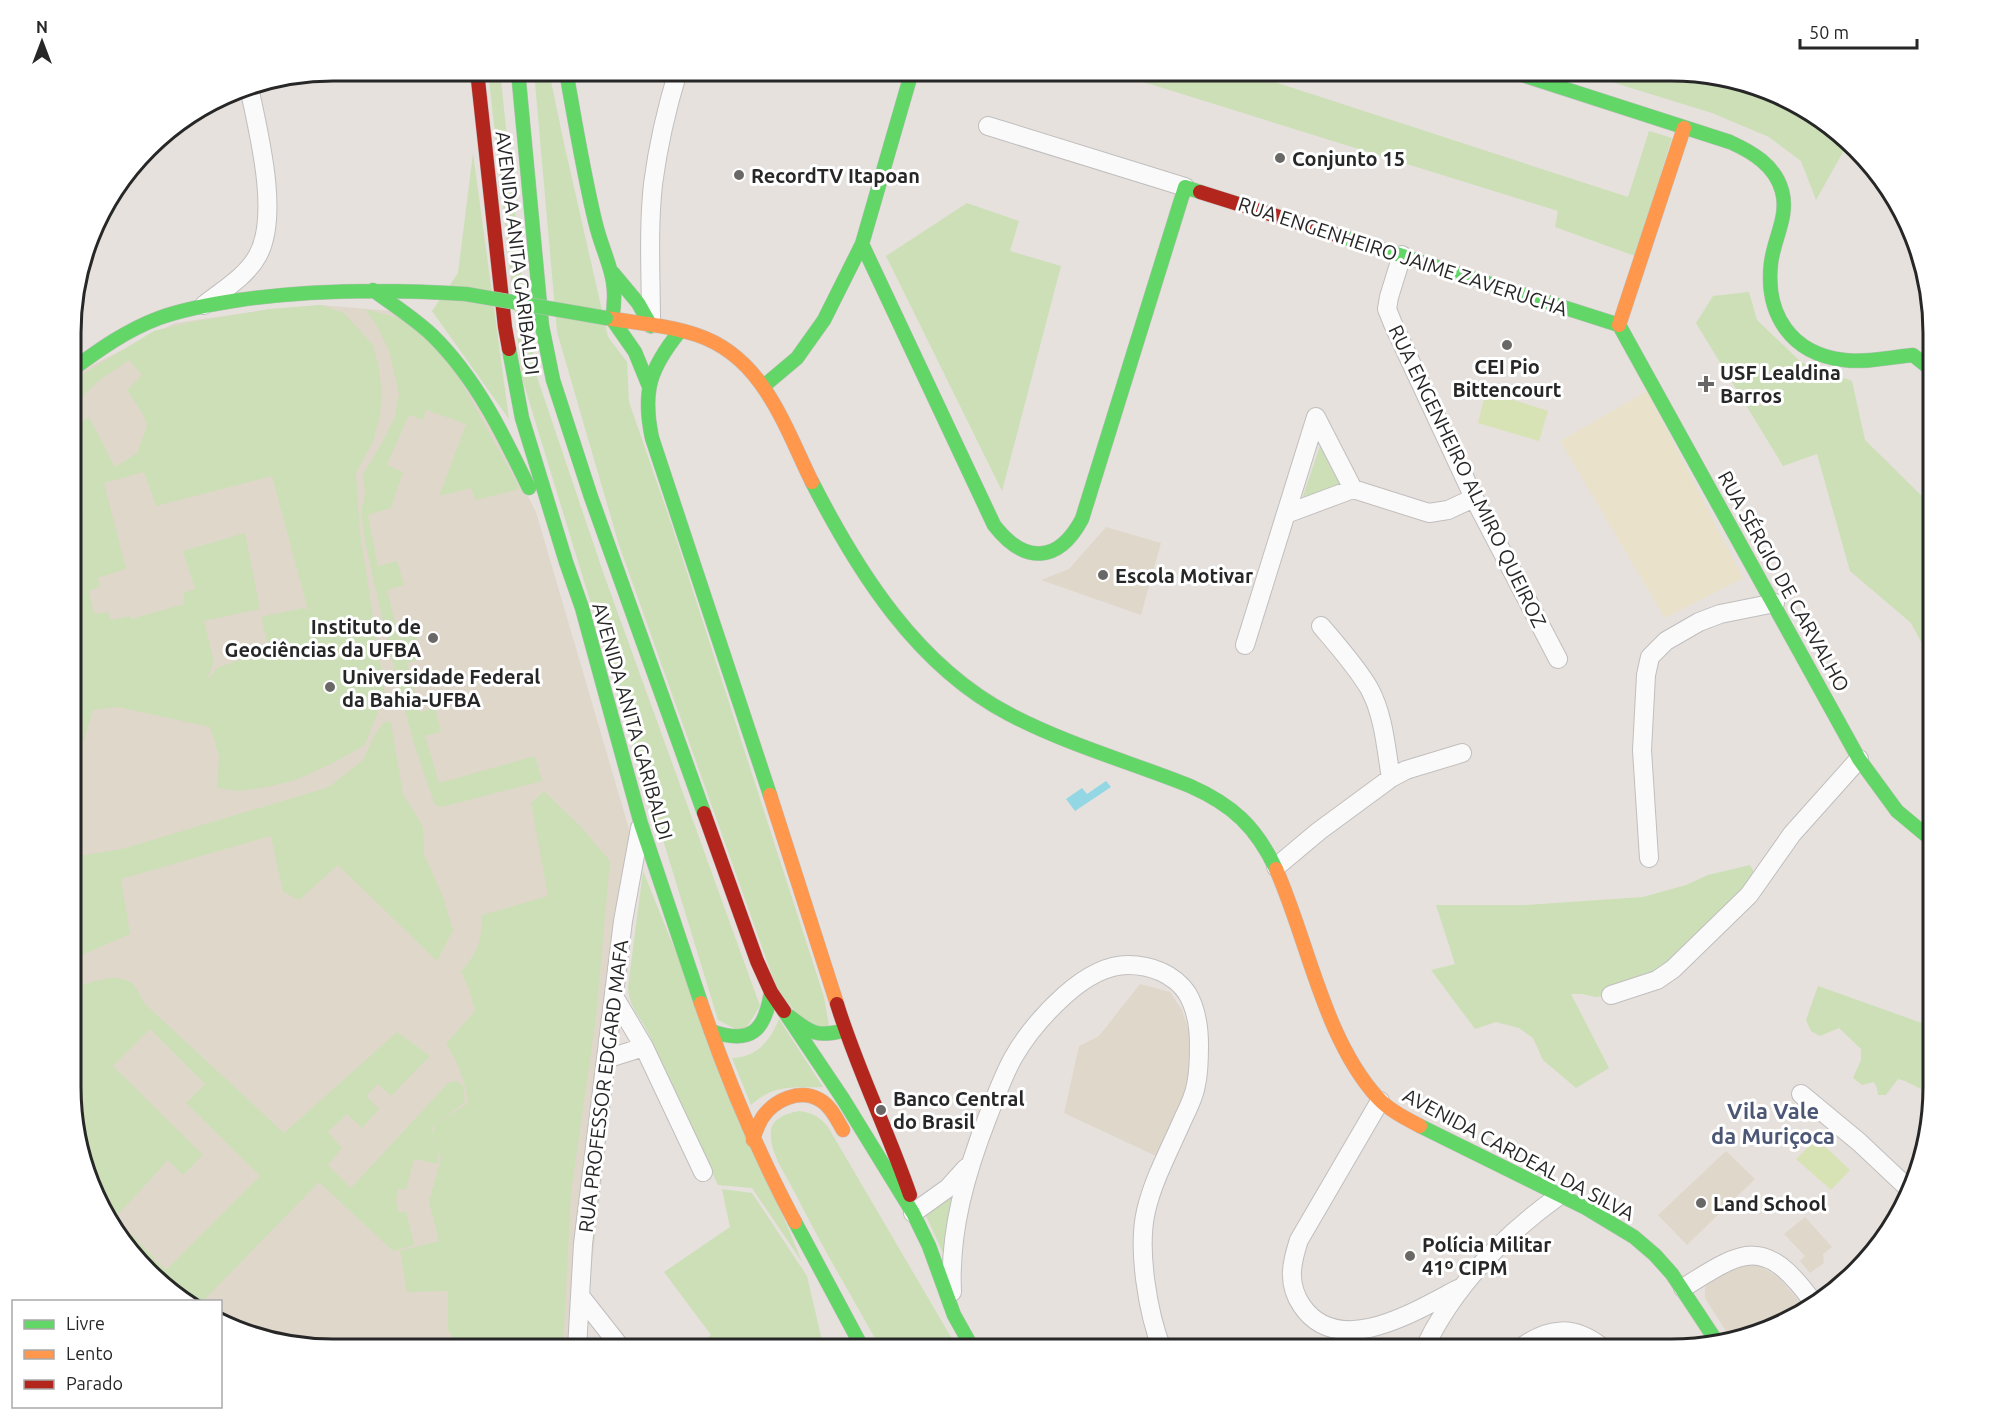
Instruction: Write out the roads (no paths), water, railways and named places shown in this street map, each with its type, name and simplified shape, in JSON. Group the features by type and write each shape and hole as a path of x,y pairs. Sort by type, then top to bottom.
{"main road":[{"name":"AVENIDA ANITA GARIBALDI","path":"478,81 505,327 522,418 582,608 641,824 723,1067 753,1140 858,1339"},
{"name":"AVENIDA ANITA GARIBALDI","path":"519,81 542,326 553,380 591,497 753,950 771,992 859,1123 913,1213 929,1246 954,1315 967,1339"},
{"path":"568,81 597,230 613,273 616,294 609,319"},
{"path":"765,385 796,358 824,320 862,243 909,81"},
{"path":"1541,81 1730,142 1750,151 1767,163 1777,177 1784,206 1769,279 1770,296 1780,324 1804,347 1821,356 1844,360 1913,355 1923,363"},
{"path":"1619,325 1684,128"},
{"path":"862,243 994,525 1007,540 1019,549 1050,553 1062,547 1074,536 1082,519 1185,187"},
{"name":"RUA ENGENHEIRO JAIME ZAVERUCHA","path":"1185,187 1619,325"},
{"path":"613,273 638,303 651,326"},
{"name":"AVENIDA CARDEAL DA SILVA","path":"81,364 127,333 161,318 203,306 275,294 328,290 466,294 680,331 702,336 721,345 745,363 765,385 818,493 849,549 880,595 920,644 952,677 989,703 1021,719 1211,795 1237,814 1259,837 1276,867 1339,1033 1360,1072 1380,1101 1405,1117 1588,1208 1637,1240 1655,1255 1683,1288 1713,1335"},
{"path":"373,290 431,334 452,357 472,385 508,445 566,562"},
{"name":"AVENIDA ANITA GARIBALDI","path":"609,319 635,352 648,384 648,424 652,438 845,1029 893,1146 908,1189 913,1213"},
{"name":"RUA SÉRGIO DE CARVALHO","path":"1619,325 1860,759 1897,811 1923,833"},
{"name":"AVENIDA ANITA GARIBALDI","path":"648,384 660,356 680,331"},
{"path":"711,1030 733,1038 752,1034 761,1027 767,1016 771,992"},
{"name":"AVENIDA ANITA GARIBALDI","path":"784,1012 817,1035 826,1036 845,1029"},
{"path":"753,1140 764,1114 788,1097 800,1095 819,1100 826,1105 851,1144"},
{"path":"917,1254 954,1315"}],"street":[{"path":"651,326 650,229 653,184 665,118 675,81"},
{"path":"203,306 247,271 258,255 265,237 266,183 251,95"},
{"name":"RUA ENGENHEIRO JAIME ZAVERUCHA","path":"988,126 1185,187"},
{"name":"RUA ENGENHEIRO ALMIRO QUEIROZ","path":"1402,255 1389,297 1388,309 1393,324 1474,498 1558,660"},
{"path":"1245,645 1316,417 1353,489"},
{"path":"1286,514 1353,489 1428,513 1439,513 1474,498"},
{"path":"1649,858 1642,750 1645,685 1650,657 1666,641 1710,618 1775,603"},
{"path":"1321,626 1358,672 1375,699 1381,719 1391,778"},
{"path":"1276,867 1391,778 1406,770 1462,753"},
{"path":"1611,995 1657,980 1673,969 1749,895 1792,834 1860,759"},
{"name":"RUA PROFESSOR EDGARD MAFA","path":"578,1339 583,1244 623,921 641,824"},
{"path":"954,1315 951,1278 954,1248 958,1216 970,1161 1014,1056 1034,1028 1074,987 1102,970 1118,965 1136,965 1156,969 1177,980 1188,995 1196,1014 1199,1036 1196,1086 1156,1180 1145,1212 1144,1237 1148,1296 1158,1339"},
{"path":"615,998 644,1047 703,1172"},
{"path":"606,1059 644,1047"},
{"path":"1802,1094 1860,1142 1904,1184"},
{"path":"1380,1101 1299,1240 1293,1259 1291,1277 1295,1295 1306,1312 1323,1324 1342,1330 1363,1330 1387,1324 1458,1289"},
{"path":"913,1213 956,1181 970,1161"},
{"path":"1429,1339 1458,1289 1502,1241 1529,1217 1560,1195"},
{"path":"1683,1288 1732,1259 1753,1255 1763,1257 1786,1270 1810,1298"},
{"path":"581,1297 614,1339"},
{"path":"1535,1339 1545,1333 1557,1331 1569,1332 1590,1339"}],"water":[{"path":"1106,781 1111,787 1075,811 1066,799 1082,788 1087,794"}],"place":[{"name":"Conjunto 15","path":"1280,158"},
{"name":"RecordTV Itapoan","path":"739,175"},
{"name":"CEI Pio Bittencourt","path":"1507,345"},
{"name":"USF Lealdina Barros","path":"1706,384"},
{"name":"Escola Motivar","path":"1103,575"},
{"name":"Instituto de Geociências da UFBA","path":"433,638"},
{"name":"Universidade Federal da Bahia-UFBA","path":"330,687"},
{"name":"Banco Central do Brasil","path":"881,1110"},
{"name":"Land School","path":"1701,1203"},
{"name":"Polícia Militar 41º CIPM","path":"1410,1256"}],"district":[{"name":"Vila Vale da Muriçoca","path":"1773,1122"}]}
